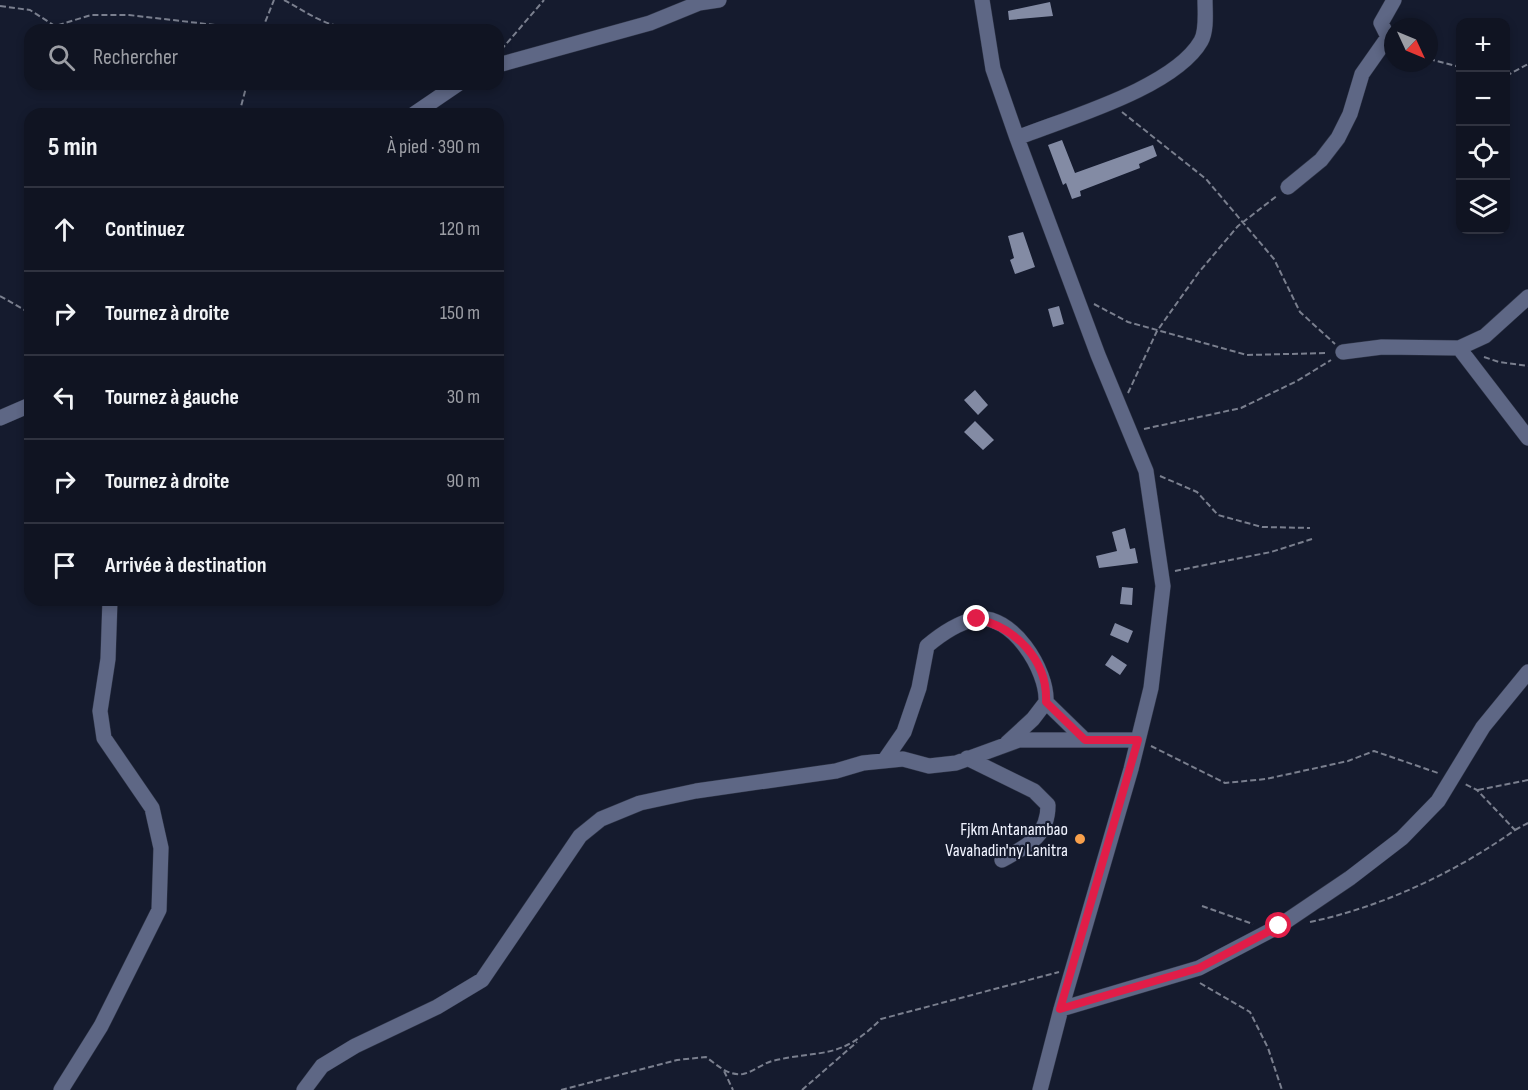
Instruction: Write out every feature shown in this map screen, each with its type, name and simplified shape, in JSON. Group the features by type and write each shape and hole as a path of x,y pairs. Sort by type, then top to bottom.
{"street":[{"path":"504,63 650,23 699,3 719,0"},
{"path":"982,0 993,69 1017,138 1073,290 1146,471 1162,586 1150,688 1138,740 1060,1009 1040,1090"},
{"path":"1017,138 1109,102 1171,72 1201,40 1206,16 1204,0"},
{"path":"1288,187 1321,160 1338,138 1350,114 1362,74 1388,37 1381,23 1394,0"},
{"path":"423,108 450,90"},
{"path":"1343,352 1382,347 1459,348 1485,336 1528,297"},
{"path":"1459,348 1528,438"},
{"path":"0,418 24,408"},
{"path":"61,1090 102,1026 159,910 161,848 152,808 104,738 100,711 108,658 110,606"},
{"path":"884,761 904,732 919,688 927,646 942,634 977,619 997,623 1014,633 1036,660 1047,686 1046,702 1033,719 1006,744"},
{"path":"1060,1009 1199,968 1272,930 1350,878 1402,838 1438,801 1483,727 1528,672"},
{"path":"1046,702 1085,740"},
{"path":"304,1090 322,1066 355,1046 437,1007 482,980 580,836 601,819 640,802 884,761 903,759 929,766 967,758 1019,740 1138,740"},
{"path":"967,758 1034,791 1048,805 1048,820 1039,836 1002,861"}],"path":[{"path":"263,24 274,0"},
{"path":"284,0 319,21 332,24"},
{"path":"504,46 544,0"},
{"path":"0,6 30,10 52,24"},
{"path":"62,24 91,15 129,15 208,24"},
{"path":"1438,61 1456,66"},
{"path":"1510,74 1528,64"},
{"path":"241,108 245,90"},
{"path":"1109,102 1206,179 1274,259 1300,312 1343,352"},
{"path":"1120,410 1157,331 1199,272 1243,222 1288,187"},
{"path":"1073,290 1128,322 1247,355 1305,356 1343,352"},
{"path":"0,296 24,310"},
{"path":"1459,348 1499,362 1528,366"},
{"path":"1130,433 1241,408 1297,381 1343,352"},
{"path":"1146,471 1197,492 1218,515 1262,527 1310,528"},
{"path":"1161,574 1204,563 1271,552 1312,539"},
{"path":"1138,740 1225,783 1266,779 1348,760 1374,751 1452,777 1477,790 1515,830"},
{"path":"1477,790 1528,780"},
{"path":"1300,924 1389,897 1481,855 1528,823"},
{"path":"1202,906 1272,930"},
{"path":"802,1090 881,1019 1073,968"},
{"path":"1182,973 1250,1012 1268,1047 1282,1090"},
{"path":"724,1071 742,1074 771,1061 831,1052 860,1040"},
{"path":"561,1090 677,1060 706,1057 724,1071 733,1090"}],"building":[{"path":"1050,2 1053,16 1009,20 1008,11"},
{"path":"1062,140 1075,173 1153,145 1157,156 1139,164 1140,168 1080,191 1081,196 1072,199 1066,183 1063,185 1048,145"},
{"path":"1023,232 1035,267 1015,274 1010,260 1014,258 1008,236"},
{"path":"1059,306 1064,324 1053,327 1048,309"},
{"path":"975,390 988,405 978,415 964,400"},
{"path":"975,421 994,440 983,450 964,432"},
{"path":"1125,528 1130,549 1135,548 1138,563 1099,568 1096,556 1117,551 1112,532"},
{"path":"1122,587 1133,588 1132,605 1120,604"},
{"path":"1115,623 1133,631 1128,643 1110,635"},
{"path":"1112,655 1127,665 1120,675 1105,665"}],"place":[{"name":"Fjkm Antanambao Vavahadin'ny Lanitra","path":"1080,839"}],"route":[{"path":"977,619 997,623 1014,633 1036,660 1047,686 1046,702 1085,740 1138,740 1060,1009 1199,968 1279,926"}]}
